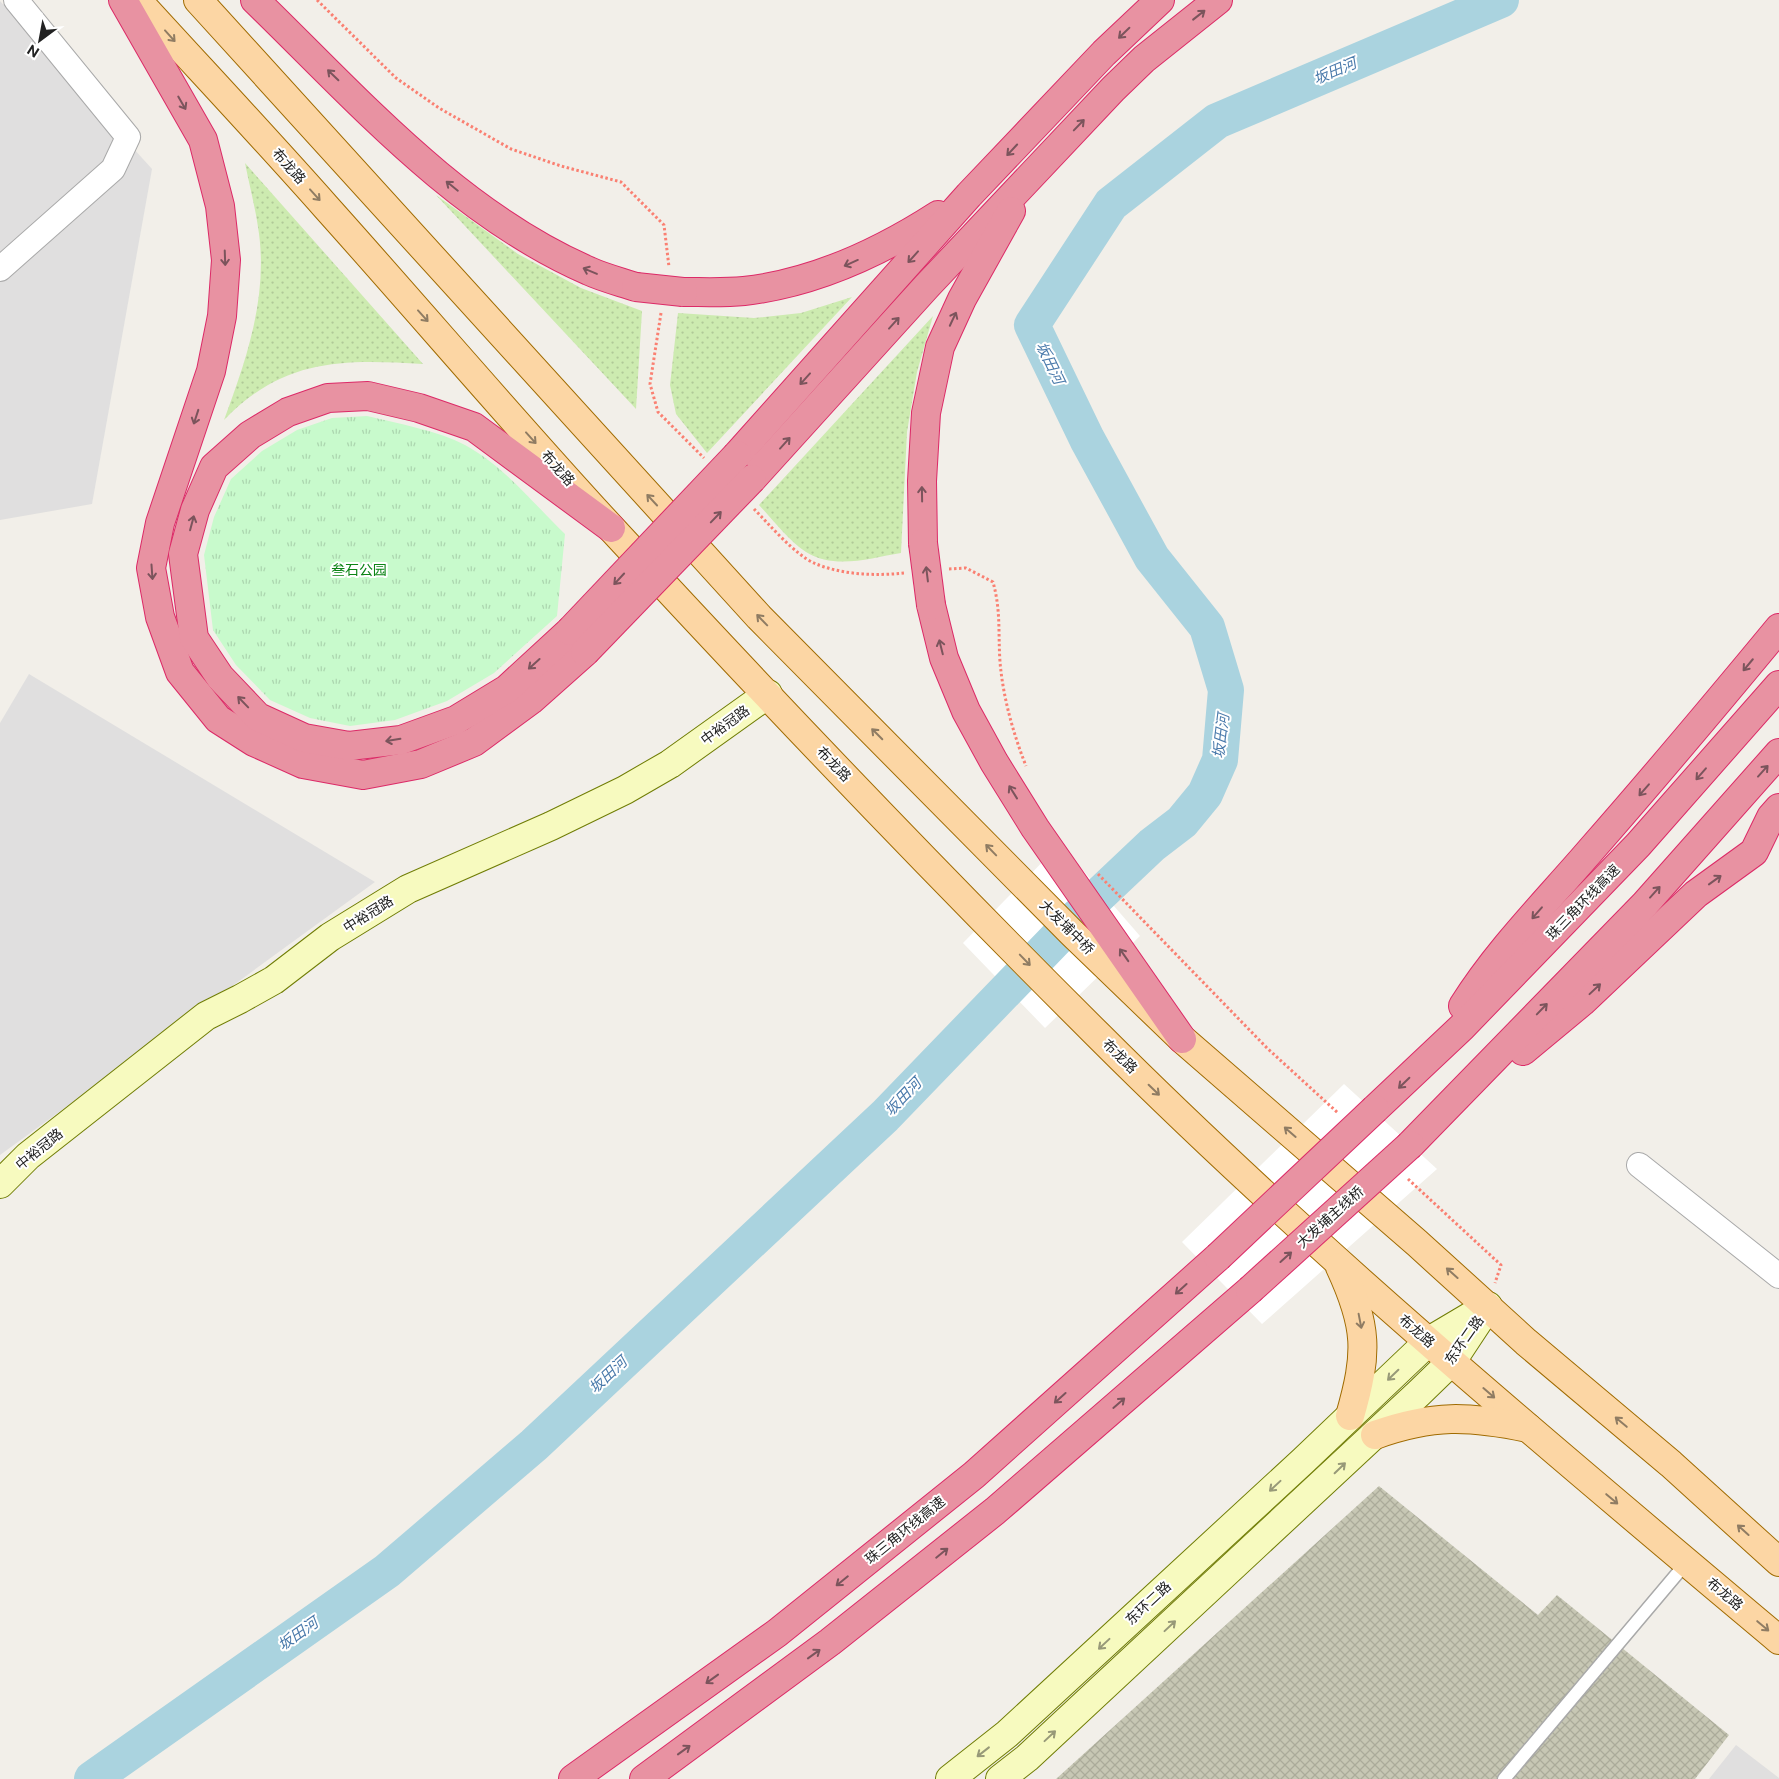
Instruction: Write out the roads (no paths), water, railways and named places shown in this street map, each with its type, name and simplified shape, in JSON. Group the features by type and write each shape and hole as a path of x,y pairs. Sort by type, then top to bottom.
{"highway":[{"path":"123,0 203,140 220,206 226,260 222,316 211,371 160,523 151,568 160,617 180,672 218,719 254,742 303,764 363,775 420,764 474,742 531,700 737,455 969,195 1104,53 1160,0"},
{"path":"255,0 419,158 481,209 540,246 590,272 636,287 675,284 744,291 797,281 846,265 902,238 969,195"},
{"path":"611,528 474,427 419,408 368,396 328,398 288,412 250,435 214,467 195,510 184,554 194,638 220,677 258,717 304,738 349,746 401,740 456,720 507,689 578,642 750,491 1033,172 1144,59 1218,0"},
{"path":"1033,172 962,299 940,347 926,413 922,481 923,543 931,605 944,658 966,711 994,762 1035,828 1182,1039"},
{"path":"1432,1056 1472,991 1779,628"},
{"name":"珠三角环线高速","path":"573,1779 777,1633 966,1481 1218,1257 1432,1056 1638,845 1779,685"},
{"path":"1410,1145 1645,904 1779,753"},
{"path":"1410,1145 1582,1002 1696,894 1754,852 1771,817 1779,808"},
{"name":"大发埔主线桥","path":"644,1779 830,1642 994,1511 1250,1290 1410,1145"}],"main road":[{"name":"布龙路","path":"137,0 323,204 611,528 768,694 1070,1006 1245,1177 1336,1259 1529,1428 1779,1640"},
{"name":"大发埔中桥","path":"198,0 296,104 598,442 760,617 1109,969 1182,1039"},
{"name":"中裕冠路","path":"0,1184 28,1156 206,1016 274,980 330,938 408,889 551,826 640,781 700,744 768,694"},
{"path":"1182,1039 1488,1306 1526,1342 1671,1464 1779,1562"},
{"path":"1336,1259 1360,1318 1364,1348 1360,1380 1350,1416"},
{"name":"东环二路","path":"950,1779 1007,1734 1350,1416 1428,1341 1488,1306"},
{"name":"东环二路","path":"1000,1779 1027,1758 1376,1435 1452,1361 1488,1306"},
{"path":"1376,1435 1406,1424 1438,1418 1470,1418 1529,1428"}],"street":[{"path":"0,269 113,169 128,137 16,0"},
{"path":"1639,1165 1779,1276"}],"lane":[{"path":"1504,1779 1687,1562"}],"waterway":[{"name":"坂田河","path":"1097,897 1152,845 1182,822 1205,794 1220,760 1226,690 1207,627 1152,558 1087,439 1032,325 1111,204 1217,121 1501,0"},
{"name":"坂田河","path":"92,1779 387,1571 534,1445 885,1116 1078,916"}],"park label":[{"name":"叁石公园","path":"359,570"}]}
